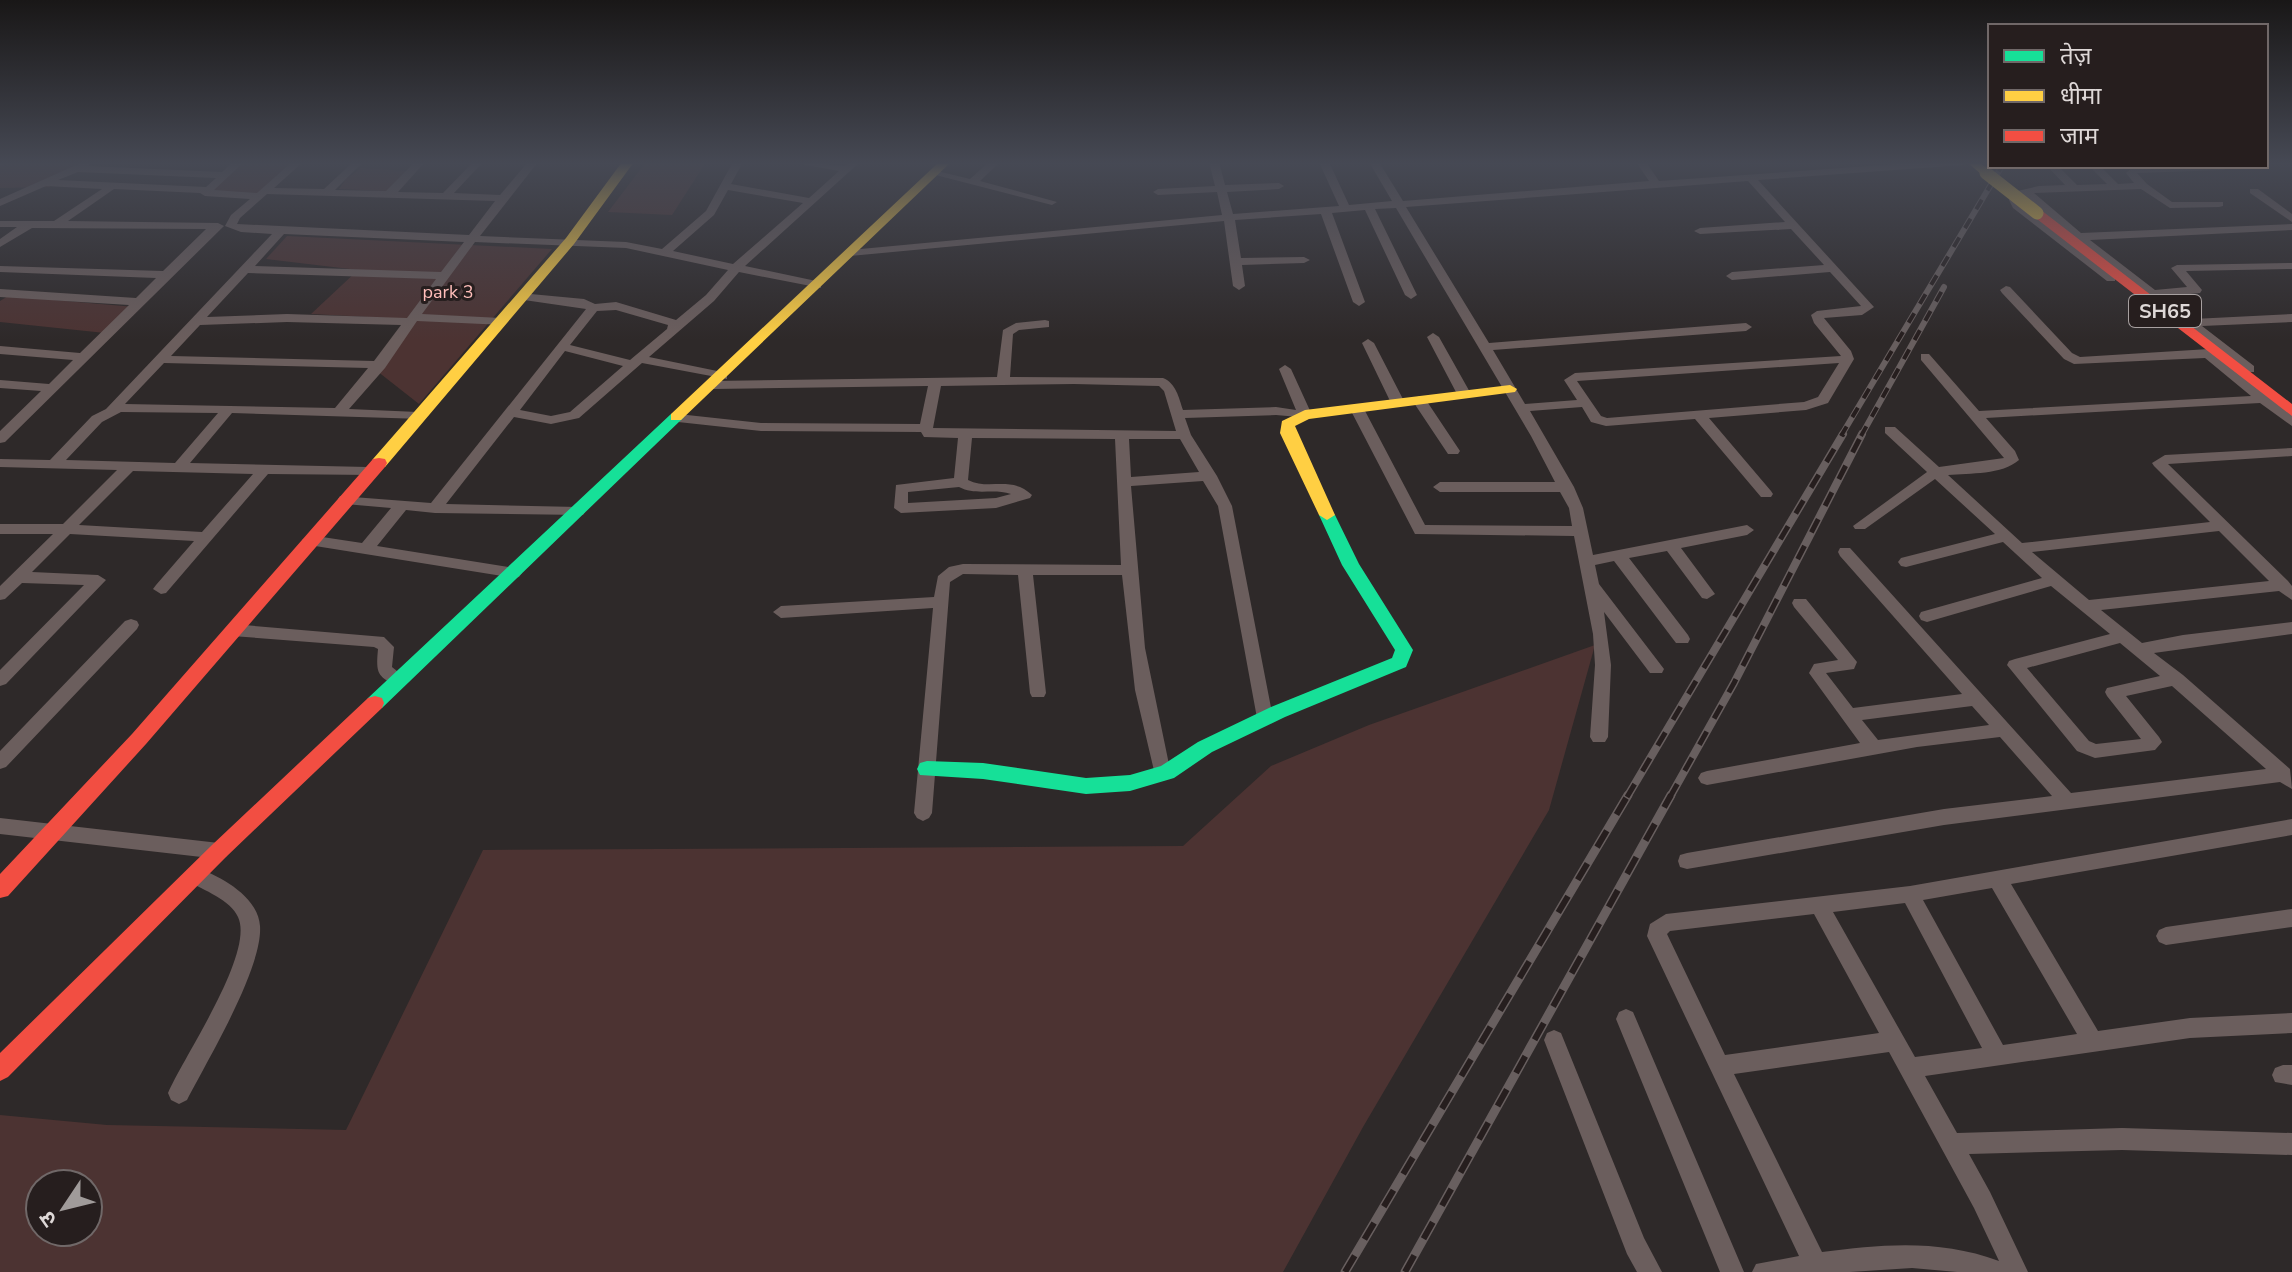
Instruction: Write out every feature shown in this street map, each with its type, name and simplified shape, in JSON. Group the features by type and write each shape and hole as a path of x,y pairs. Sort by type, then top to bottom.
{"street":[{"path":"55,225 61,221"},
{"path":"231,226 233,221"},
{"path":"339,412 380,365 484,221"},
{"path":"0,889 232,630 524,296 584,221"},
{"path":"666,252 702,221"},
{"path":"511,412 551,420 567,418 710,298 737,267 787,221"},
{"path":"0,1069 219,851 883,221"},
{"path":"850,253 1203,221"},
{"path":"1229,221 1239,286"},
{"path":"1330,221 1359,302"},
{"path":"1375,221 1411,295"},
{"path":"1411,221 1567,487 1593,585 1603,665 1599,737"},
{"path":"1791,221 1868,307 1862,311 1821,313 1816,317 1848,359"},
{"path":"2037,221 2292,422"},
{"name":"SH65","path":"2048,221 2292,411"},
{"path":"2061,221 2292,403"},
{"path":"0,224 231,226 241,229 570,241 666,252 817,285"},
{"path":"0,244 28,225"},
{"path":"1700,231 1794,225"},
{"path":"0,439 216,226"},
{"path":"2078,237 2292,227"},
{"path":"54,464 97,419 113,409 282,230"},
{"path":"1235,262 1304,260"},
{"path":"2152,294 2196,290 2177,268 2292,266"},
{"path":"1732,276 1834,268"},
{"path":"0,269 167,275"},
{"path":"245,269 442,276"},
{"path":"33,270 0,293 140,302"},
{"path":"2006,290 2068,356 2078,361 2207,354"},
{"path":"524,296 584,303 593,308 608,305 628,309 673,320 675,327"},
{"path":"435,508 593,308"},
{"path":"196,321 287,318 501,322"},
{"path":"2191,323 2292,318"},
{"path":"1003,381 1007,333 1016,327 1045,324"},
{"path":"1484,347 1746,327"},
{"path":"1433,337 1464,394"},
{"path":"1368,343 1398,403"},
{"path":"564,347 636,362 673,364 718,380 935,383 1156,381 1167,385 1184,435 1221,496 1227,516 1238,591 1265,718"},
{"path":"0,350 84,357"},
{"path":"1860,526 1936,472 2001,465 2012,460 1925,357"},
{"path":"159,359 380,365"},
{"path":"1848,359 1823,400 1816,403 1606,422 1596,419 1571,378 1848,359"},
{"path":"1285,369 1305,415"},
{"path":"935,383 926,428 929,434 937,436 1184,435"},
{"path":"0,384 53,388"},
{"path":"927,769 983,771 1086,786 1130,783 1162,774 1205,747 1265,718 1377,673 1404,656 1404,650 1351,565 1288,433 1289,420 1305,415 1510,389"},
{"path":"1976,415 2262,399"},
{"path":"1419,400 1453,451"},
{"path":"1521,408 1585,403"},
{"path":"113,409 229,408 418,416"},
{"path":"179,467 229,408"},
{"path":"1357,409 1420,530 1581,531"},
{"path":"1176,414 1276,411 1305,415"},
{"path":"1698,414 1766,494"},
{"path":"678,418 761,427 926,428"},
{"path":"1890,430 2054,580 2142,649 2288,778"},
{"path":"1122,434 1129,570 1150,727 1162,774"},
{"path":"961,482 965,436"},
{"path":"2287,590 2162,467 2160,461 2292,452"},
{"path":"0,463 368,472"},
{"path":"0,594 130,466"},
{"path":"161,589 265,469"},
{"path":"1124,482 1210,476"},
{"path":"961,482 972,488 1007,487 1025,495 996,503 901,508 901,488 961,482"},
{"path":"1440,487 1567,487"},
{"path":"345,499 435,508 578,512"},
{"path":"366,549 402,505"},
{"path":"2020,548 2223,526"},
{"path":"0,529 67,529 208,537"},
{"path":"1587,561 1747,530"},
{"path":"1906,562 2006,536"},
{"path":"309,540 514,573"},
{"path":"1671,545 1707,594"},
{"path":"1845,552 2068,802"},
{"path":"1618,555 1682,639"},
{"path":"923,813 943,580 954,571 1129,570"},
{"path":"1025,572 1038,693"},
{"path":"0,680 98,580 17,577"},
{"path":"1927,616 2054,580"},
{"path":"1593,585 1656,669"},
{"path":"2086,606 2287,590"},
{"path":"781,612 941,602"},
{"path":"1800,603 1850,663 1816,671 1873,747"},
{"path":"0,762 131,625"},
{"path":"2142,649 2292,628"},
{"path":"232,630 378,641 386,647 384,670 400,680"},
{"path":"2125,636 2015,665 2083,746 2095,751 2153,742 2113,692 2177,679"},
{"path":"1849,715 1976,699"},
{"path":"1707,778 1873,747 2003,730"},
{"path":"1687,861 1944,817 2288,778"},
{"path":"0,826 219,851"},
{"path":"1816,1266 1657,936 1657,930 1666,923 1910,894 2292,827"},
{"path":"179,1093 237,979 251,936 251,919 246,909 195,875"},
{"path":"1998,880 2093,1042"},
{"path":"1910,894 1997,1054"},
{"path":"1820,906 1951,1144 2016,1272"},
{"path":"2166,936 2292,918"},
{"path":"1626,1019 1732,1272"},
{"path":"1910,1068 2190,1028 2292,1023"},
{"path":"1554,1040 1635,1246 1650,1272"},
{"path":"1719,1066 1895,1041"},
{"path":"1951,1144 2149,1137 2292,1144"},
{"path":"1764,1272 1914,1255 1950,1256 1996,1272"}],"green space":[{"name":"park 3","path":"287,236 552,249 419,404 377,371 407,319 311,314 358,270 266,259"},
{"path":"8,296 135,307 105,333 0,322 0,301"},
{"path":"1595,645 1549,810 1363,1127 1283,1272 0,1272 0,1115 107,1125 346,1130 483,850 1183,846 1271,766 1369,725"}],"railway":[{"path":"1841,436 1969,221"},
{"path":"1861,436 1944,287"},
{"path":"1627,797 1843,434"},
{"path":"1670,797 1734,683 1862,434"},
{"path":"1345,1272 1628,795"},
{"path":"1405,1272 1671,795"}],"traffic: fast":[{"path":"375,703 676,417"},
{"path":"927,769 983,771 1086,786 1130,783 1167,772 1205,747 1278,712 1400,662 1404,650 1351,565 1327,515"}],"traffic: slow":[{"path":"379,463 584,221"},
{"path":"676,417 882,221"},
{"path":"1327,515 1288,433 1287,424 1305,415 1510,389"}],"traffic: jam":[{"path":"2048,221 2292,411"},
{"path":"0,889 139,739 379,463"},
{"path":"0,1069 219,851 375,703"}]}
